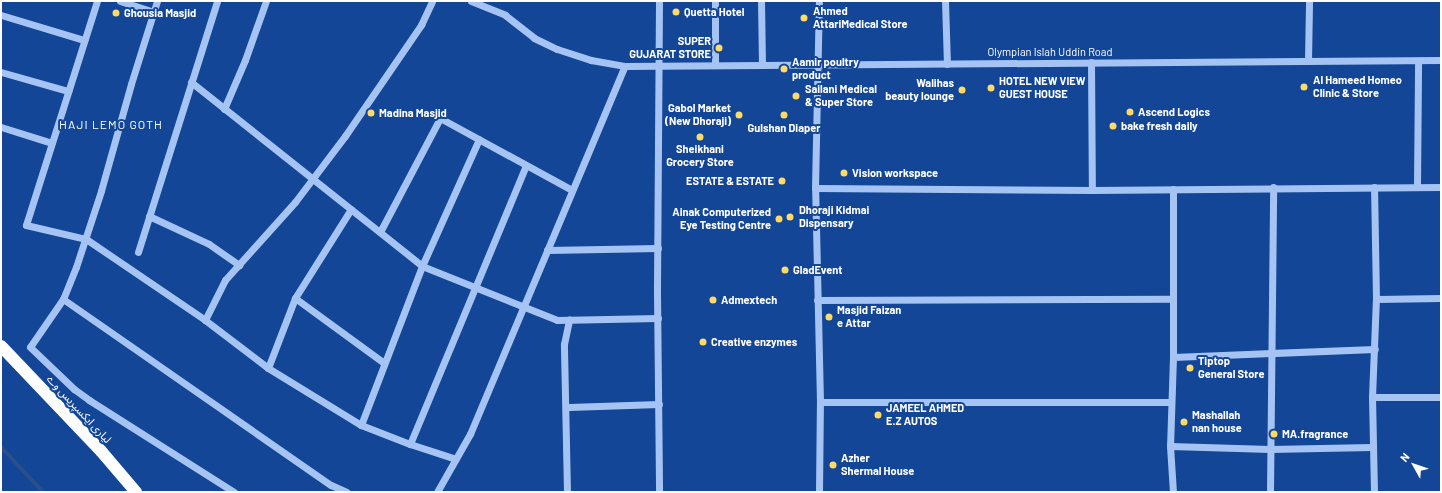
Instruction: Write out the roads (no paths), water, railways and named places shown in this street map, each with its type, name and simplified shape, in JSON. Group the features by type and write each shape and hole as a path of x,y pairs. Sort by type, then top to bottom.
{"highway":[{"name":"لیاری ایکسپریس وے","path":"1,346 101,451 136,492"}],"street":[{"path":"96,1 26,225 86,239 205,320 268,368 361,425 410,444 456,459"},
{"path":"120,1 153,12"},
{"path":"157,1 86,239 62,299 30,347 74,389 89,400 234,492"},
{"path":"138,252 217,1"},
{"path":"224,109 245,60 266,1"},
{"path":"205,320 225,280 295,202 345,136 422,25 432,1"},
{"name":"Olympian Islah Uddin Road","path":"471,1 505,15 534,38 557,49 591,60 625,66 1441,60"},
{"path":"659,1 659,492"},
{"path":"715,1 715,65"},
{"path":"761,1 762,65"},
{"path":"819,1 816,188 820,402 819,492"},
{"path":"945,1 947,64"},
{"path":"1308,61 1309,1"},
{"path":"1,15 84,40"},
{"path":"1418,60 1418,187"},
{"path":"1091,62 1092,190"},
{"path":"437,492 470,434 522,306 625,66"},
{"path":"1,72 68,91"},
{"path":"191,82 422,266 557,320 658,318"},
{"path":"380,232 440,118 572,190"},
{"path":"1,127 52,142"},
{"path":"361,425 422,266 479,139"},
{"path":"410,444 526,165"},
{"path":"816,188 1092,190 1273,187 1441,187"},
{"path":"1270,492 1273,187"},
{"path":"1374,188 1376,299 1372,397 1374,492"},
{"path":"1173,189 1172,299 1174,357 1170,446 1173,492"},
{"path":"268,368 295,298 352,209"},
{"path":"149,216 209,244 239,265"},
{"path":"547,250 658,248"},
{"path":"295,298 384,363"},
{"path":"1376,299 1441,298"},
{"path":"62,299 331,485 347,492"},
{"path":"817,300 1172,299"},
{"path":"567,492 564,344 569,320"},
{"path":"1174,357 1375,349"},
{"path":"1372,397 1441,397"},
{"path":"820,402 1172,402"},
{"path":"569,407 659,404"},
{"path":"1170,446 1270,449 1372,447"},
{"path":"327,492 331,485"}],"waterway":[{"path":"1,447 43,492"}],"place":[{"name":"Quetta Hotel","path":"676,12"},
{"name":"Ghousia Masjid","path":"116,13"},
{"name":"Ahmed AttariMedical Store","path":"804,18"},
{"name":"SUPER GUJARAT STORE","path":"719,48"},
{"name":"Aamir poultry product","path":"784,69"},
{"name":"Al Hameed Homeo Clinic & Store","path":"1304,87"},
{"name":"HOTEL NEW VIEW GUEST HOUSE","path":"991,88"},
{"name":"Walihas beauty lounge","path":"962,90"},
{"name":"Sailani Medical & Super Store","path":"796,96"},
{"name":"Ascend Logics","path":"1130,112"},
{"name":"Madina Masjid","path":"371,113"},
{"name":"Gabol Market (New Dhoraji)","path":"739,115"},
{"name":"Gulshan Diaper","path":"784,115"},
{"name":"bake fresh daily","path":"1113,126"},
{"name":"Sheikhani Grocery Store","path":"700,137"},
{"name":"Vision workspace","path":"844,173"},
{"name":"ESTATE & ESTATE","path":"782,181"},
{"name":"Dhoraji Kidmai Dispensary","path":"790,217"},
{"name":"Ainak Computerized Eye Testing Centre","path":"779,219"},
{"name":"GladEvent","path":"785,270"},
{"name":"Admextech","path":"713,300"},
{"name":"Masjid Faizan e Attar","path":"829,317"},
{"name":"Creative enzymes","path":"703,342"},
{"name":"Tiptop General Store","path":"1190,368"},
{"name":"JAMEEL AHMED E.Z AUTOS","path":"878,415"},
{"name":"Mashallah nan house","path":"1184,422"},
{"name":"MA.fragrance","path":"1274,434"},
{"name":"Azher Shermal House","path":"833,465"}],"district":[{"name":"HAJI LEMO GOTH","path":"111,125"}]}
